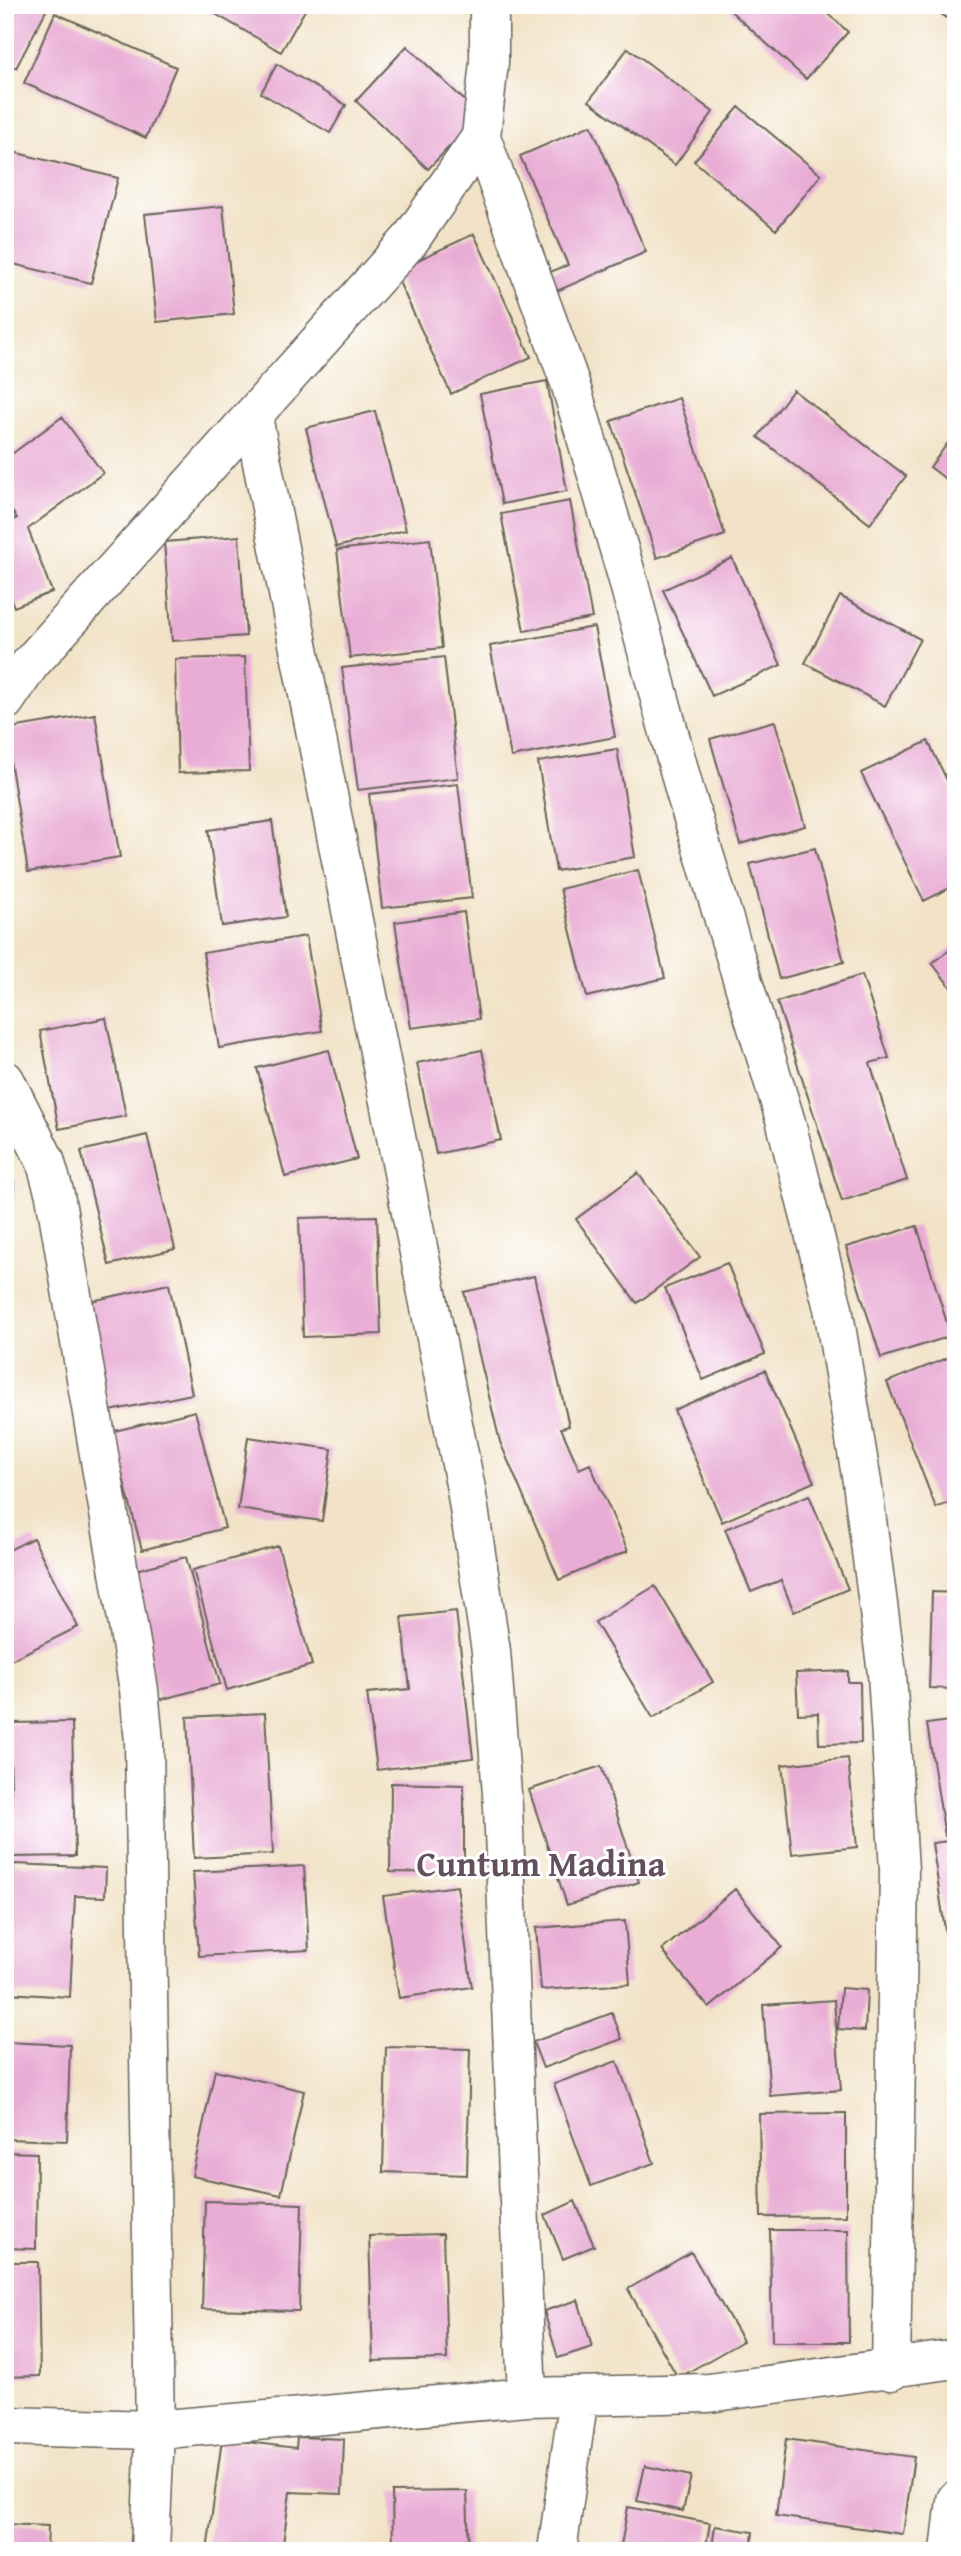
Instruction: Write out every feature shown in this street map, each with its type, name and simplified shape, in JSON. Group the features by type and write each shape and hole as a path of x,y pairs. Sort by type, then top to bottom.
{"street":[{"path":"488,5 489,62 481,137 570,383 685,792 785,1119 833,1308 862,1482 887,1673 900,1870 891,2371"},
{"path":"5,701 30,664 410,240 481,137"},
{"path":"253,417 463,1476 491,1651 503,1807 527,2397"},
{"path":"5,1080 45,1160 55,1195 139,1690 144,1742 155,2430 150,2551"},
{"path":"5,2427 155,2430 527,2397 709,2393 891,2371 956,2359"},
{"path":"557,2551 579,2396"},
{"path":"950,2551 956,2500"}],"building":[{"path":"5,5 48,7 16,68 5,63"},
{"path":"200,5 308,5 281,52"},
{"path":"724,5 819,5 848,32 806,79"},
{"path":"928,5 956,5 956,24"},
{"path":"55,13 176,67 146,138 24,83"},
{"path":"407,46 480,115 428,169 356,101"},
{"path":"628,48 713,112 675,165 589,101"},
{"path":"277,64 346,105 330,133 261,93"},
{"path":"739,107 821,175 776,230 694,161"},
{"path":"591,125 646,252 557,291 550,272 568,265 520,156"},
{"path":"5,150 118,178 91,283 5,262"},
{"path":"223,206 234,314 157,322 145,214"},
{"path":"474,234 531,357 451,394 394,271"},
{"path":"547,381 567,491 502,504 480,394"},
{"path":"793,390 906,476 870,524 758,437"},
{"path":"679,398 725,535 657,558 611,421"},
{"path":"375,411 406,530 336,547 306,428"},
{"path":"62,417 103,473 28,529 52,592 14,607 5,584 5,523 17,518 5,502 5,459"},
{"path":"956,432 956,487 930,467"},
{"path":"570,501 592,618 524,631 501,514"},
{"path":"239,536 246,636 172,641 164,542"},
{"path":"430,539 442,648 350,658 337,550"},
{"path":"732,558 781,665 712,696 663,590"},
{"path":"840,596 920,639 885,706 805,663"},
{"path":"594,627 615,737 511,757 490,646"},
{"path":"245,657 249,771 178,773 175,659"},
{"path":"444,657 458,778 358,790 342,668"},
{"path":"95,714 120,857 28,872 5,729"},
{"path":"775,721 805,826 740,844 710,739"},
{"path":"928,741 956,799 956,885 924,901 861,773"},
{"path":"617,749 635,857 556,871 538,762"},
{"path":"458,784 472,898 382,908 369,794"},
{"path":"272,821 286,917 222,926 208,830"},
{"path":"815,848 844,962 779,979 750,864"},
{"path":"638,870 665,978 587,997 560,889"},
{"path":"464,912 479,1019 411,1028 395,922"},
{"path":"306,936 322,1031 219,1048 203,953"},
{"path":"956,945 956,994 932,963"},
{"path":"862,975 889,1058 870,1063 907,1180 842,1201 777,1002"},
{"path":"106,1018 126,1116 59,1129 40,1031"},
{"path":"329,1050 357,1159 285,1177 257,1068"},
{"path":"482,1050 501,1140 436,1154 417,1063"},
{"path":"147,1135 175,1249 109,1265 81,1151"},
{"path":"638,1173 700,1257 637,1303 576,1219"},
{"path":"5,1181 14,1182 7,1272 5,1272"},
{"path":"377,1216 381,1334 303,1337 299,1218"},
{"path":"917,1226 951,1336 881,1358 846,1247"},
{"path":"727,1263 765,1354 703,1380 665,1288"},
{"path":"534,1276 569,1426 561,1428 579,1469 590,1464 628,1551 559,1580 500,1442 464,1292"},
{"path":"169,1284 192,1394 110,1411 87,1302"},
{"path":"955,1355 956,1500 936,1508 887,1382"},
{"path":"765,1370 814,1482 722,1522 674,1410"},
{"path":"195,1411 225,1528 142,1550 111,1432"},
{"path":"248,1437 332,1449 322,1521 238,1509"},
{"path":"809,1495 848,1589 794,1612 781,1580 751,1592 725,1529"},
{"path":"33,1538 78,1627 9,1661 5,1653 5,1552"},
{"path":"278,1546 312,1665 227,1690 193,1570"},
{"path":"186,1557 220,1684 159,1700 124,1573"},
{"path":"655,1586 713,1682 653,1718 595,1622"},
{"path":"932,1592 956,1593 956,1689 929,1688"},
{"path":"456,1611 473,1758 377,1770 367,1693 410,1689 402,1617"},
{"path":"848,1671 848,1682 860,1682 861,1743 819,1744 818,1713 798,1714 796,1673"},
{"path":"265,1713 273,1854 194,1858 187,1717"},
{"path":"956,1720 956,1834 945,1836 927,1724"},
{"path":"72,1722 75,1856 13,1857 9,1723"},
{"path":"848,1758 857,1847 792,1854 782,1765"},
{"path":"601,1766 639,1882 567,1905 529,1790"},
{"path":"391,1783 464,1785 464,1873 390,1872"},
{"path":"956,1840 956,1948 948,1950 932,1843"},
{"path":"14,1864 106,1868 105,1897 75,1896 70,1997 8,1993"},
{"path":"304,1866 309,1950 199,1956 193,1872"},
{"path":"457,1886 472,1987 399,1998 383,1896"},
{"path":"735,1889 782,1947 709,2008 662,1950"},
{"path":"625,1921 630,1984 541,1990 536,1928"},
{"path":"956,1978 956,2022 954,2022 948,1979"},
{"path":"841,1988 867,1990 865,2031 838,2029"},
{"path":"834,2000 841,2090 770,2096 763,2005"},
{"path":"612,2013 622,2039 543,2068 533,2042"},
{"path":"5,2042 70,2045 67,2141 5,2139"},
{"path":"386,2047 470,2049 467,2175 383,2172"},
{"path":"617,2061 654,2163 591,2186 554,2084"},
{"path":"215,2070 304,2091 281,2195 192,2176"},
{"path":"846,2113 846,2216 761,2217 759,2114"},
{"path":"5,2152 37,2153 36,2249 5,2248"},
{"path":"205,2201 302,2204 299,2311 202,2309"},
{"path":"575,2201 594,2246 563,2259 545,2215"},
{"path":"770,2230 848,2230 849,2342 772,2342"},
{"path":"443,2234 447,2359 373,2361 369,2236"},
{"path":"691,2252 743,2341 678,2378 628,2289"},
{"path":"5,2262 38,2262 40,2376 5,2377"},
{"path":"578,2300 592,2347 558,2358 544,2311"},
{"path":"297,2437 344,2439 342,2494 290,2492 282,2551 207,2551 222,2439 296,2448"},
{"path":"786,2439 914,2457 903,2534 776,2516"},
{"path":"645,2466 691,2476 683,2511 637,2501"},
{"path":"467,2491 469,2551 393,2551 392,2492"},
{"path":"628,2507 710,2523 705,2551 620,2551"},
{"path":"5,2524 48,2526 47,2551 5,2551"},
{"path":"715,2526 753,2532 751,2551 712,2548"}],"district":[{"name":"Cuntum Madina","path":"541,1863"}]}
